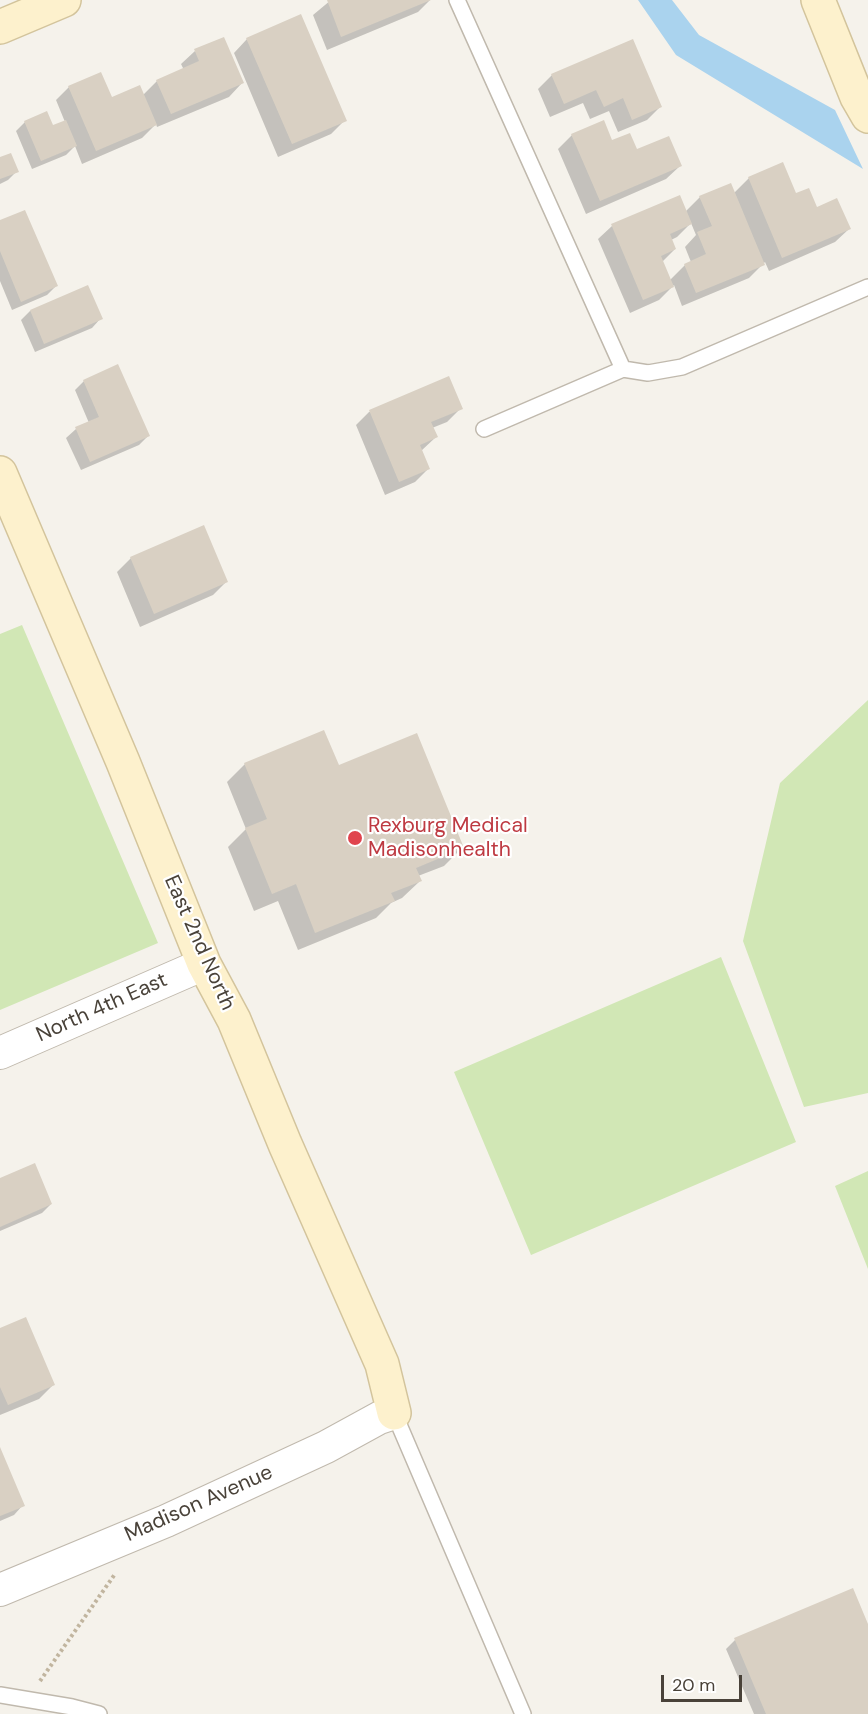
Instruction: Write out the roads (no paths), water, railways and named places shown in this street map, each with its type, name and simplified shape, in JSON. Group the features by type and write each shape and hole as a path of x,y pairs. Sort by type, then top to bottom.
{"street":[{"path":"0,27 64,0"},
{"path":"818,0 857,97 868,116"},
{"name":"East 2nd North","path":"0,473 123,762 204,964 234,1020 285,1144 382,1364 394,1413"},
{"name":"North 4th East","path":"0,1053 204,964"},
{"name":"Madison Avenue","path":"0,1590 166,1521 326,1447 379,1418 394,1413"}],"lane":[{"path":"457,0 623,369"},
{"path":"484,429 623,369 648,373 682,367 868,287"},
{"path":"394,1413 523,1714"},
{"path":"0,1695 99,1714"}],"water":[{"path":"638,0 672,0 699,35 835,110 863,169 676,55"}],"place":[{"name":"Rexburg Medical Madisonhealth","path":"355,838"}]}
